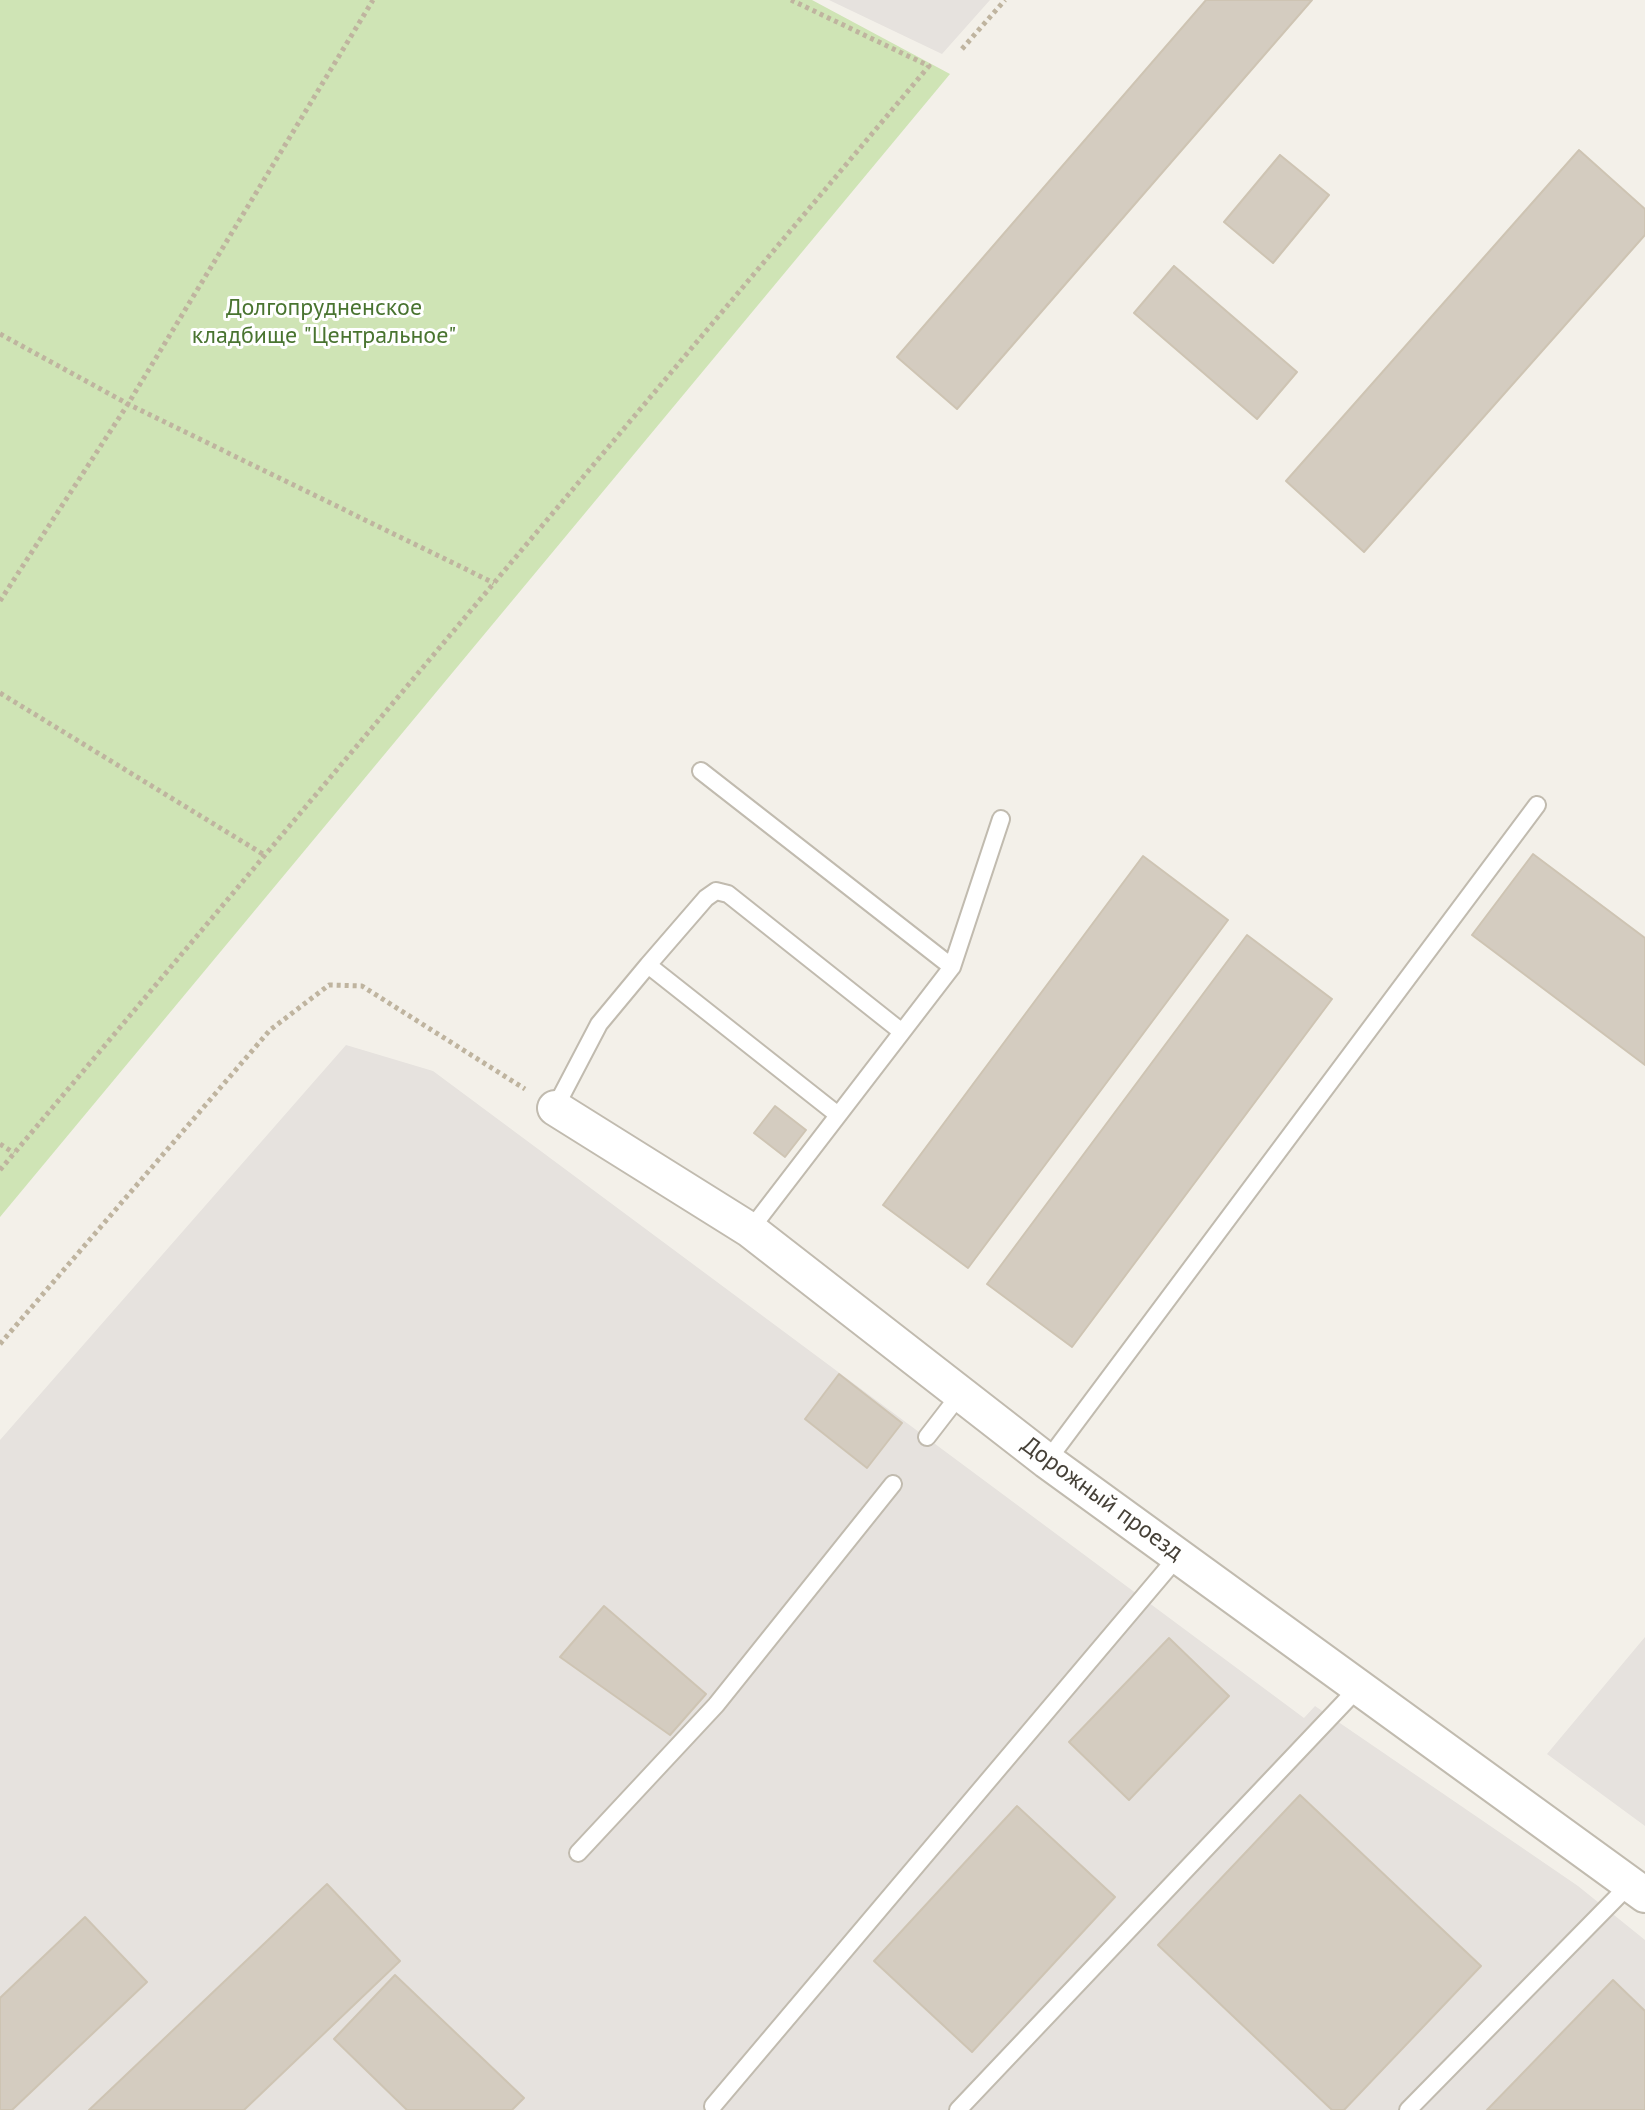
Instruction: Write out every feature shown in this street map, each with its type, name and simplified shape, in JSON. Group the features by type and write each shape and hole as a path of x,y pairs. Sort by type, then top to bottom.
{"street":[{"name":"Дорожный проезд","path":"555,1108 750,1230 1047,1461 1638,1889"}],"lane":[{"path":"701,771 952,967"},
{"path":"1047,1461 1537,805"},
{"path":"750,1230 952,967 1001,819"},
{"path":"555,1108 599,1024 706,898 716,891 728,894 902,1032"},
{"path":"648,965 838,1115"},
{"path":"927,1437 961,1393"},
{"path":"578,1853 716,1705 893,1484"},
{"path":"713,2106 1179,1555"},
{"path":"958,2110 1359,1687"},
{"path":"1408,2110 1638,1889"}],"path":[{"path":"0,601 128,404 373,0"},
{"path":"0,1170 929,66 791,0"},
{"path":"962,49 1005,0"},
{"path":"0,334 128,404 494,583"},
{"path":"0,693 266,856"},
{"path":"0,1344 270,1030 329,985 362,986 555,1108"},
{"path":"0,1144 14,1153"}],"shaded area":[{"path":"829,0 990,0 942,54"},
{"path":"346,1045 433,1071 1304,1718 1315,1706 1578,1886 1645,1940 1645,2110 0,2110 0,1440"},
{"path":"1645,1637 1645,1826 1547,1754"}],"green space":[{"name":"Долгопрудненское кладбище \"Центральное\"","path":"0,0 812,0 950,74 0,1217"}],"building":[{"path":"1206,0 1312,0 957,409 897,357"},
{"path":"1579,150 1645,209 1645,235 1364,552 1286,481"},
{"path":"1280,155 1329,195 1273,263 1224,222"},
{"path":"1174,266 1297,372 1257,419 1134,313"},
{"path":"1533,854 1645,938 1645,1065 1472,935"},
{"path":"1143,856 1228,920 968,1268 883,1205"},
{"path":"1247,935 1332,999 1072,1347 987,1284"},
{"path":"775,1106 806,1130 785,1157 754,1133"},
{"path":"839,1374 902,1423 867,1468 805,1419"},
{"path":"604,1606 706,1694 670,1735 560,1657"},
{"path":"1169,1638 1229,1696 1129,1800 1069,1742"},
{"path":"1300,1795 1481,1966 1344,2110 1332,2110 1158,1945"},
{"path":"1017,1806 1115,1897 972,2052 874,1961"},
{"path":"327,1884 400,1961 244,2110 89,2110"},
{"path":"85,1917 147,1982 12,2110 0,2110 0,1998"},
{"path":"395,1975 524,2098 512,2110 407,2110 334,2039"},
{"path":"1613,1980 1645,2011 1645,2110 1487,2110"}]}
